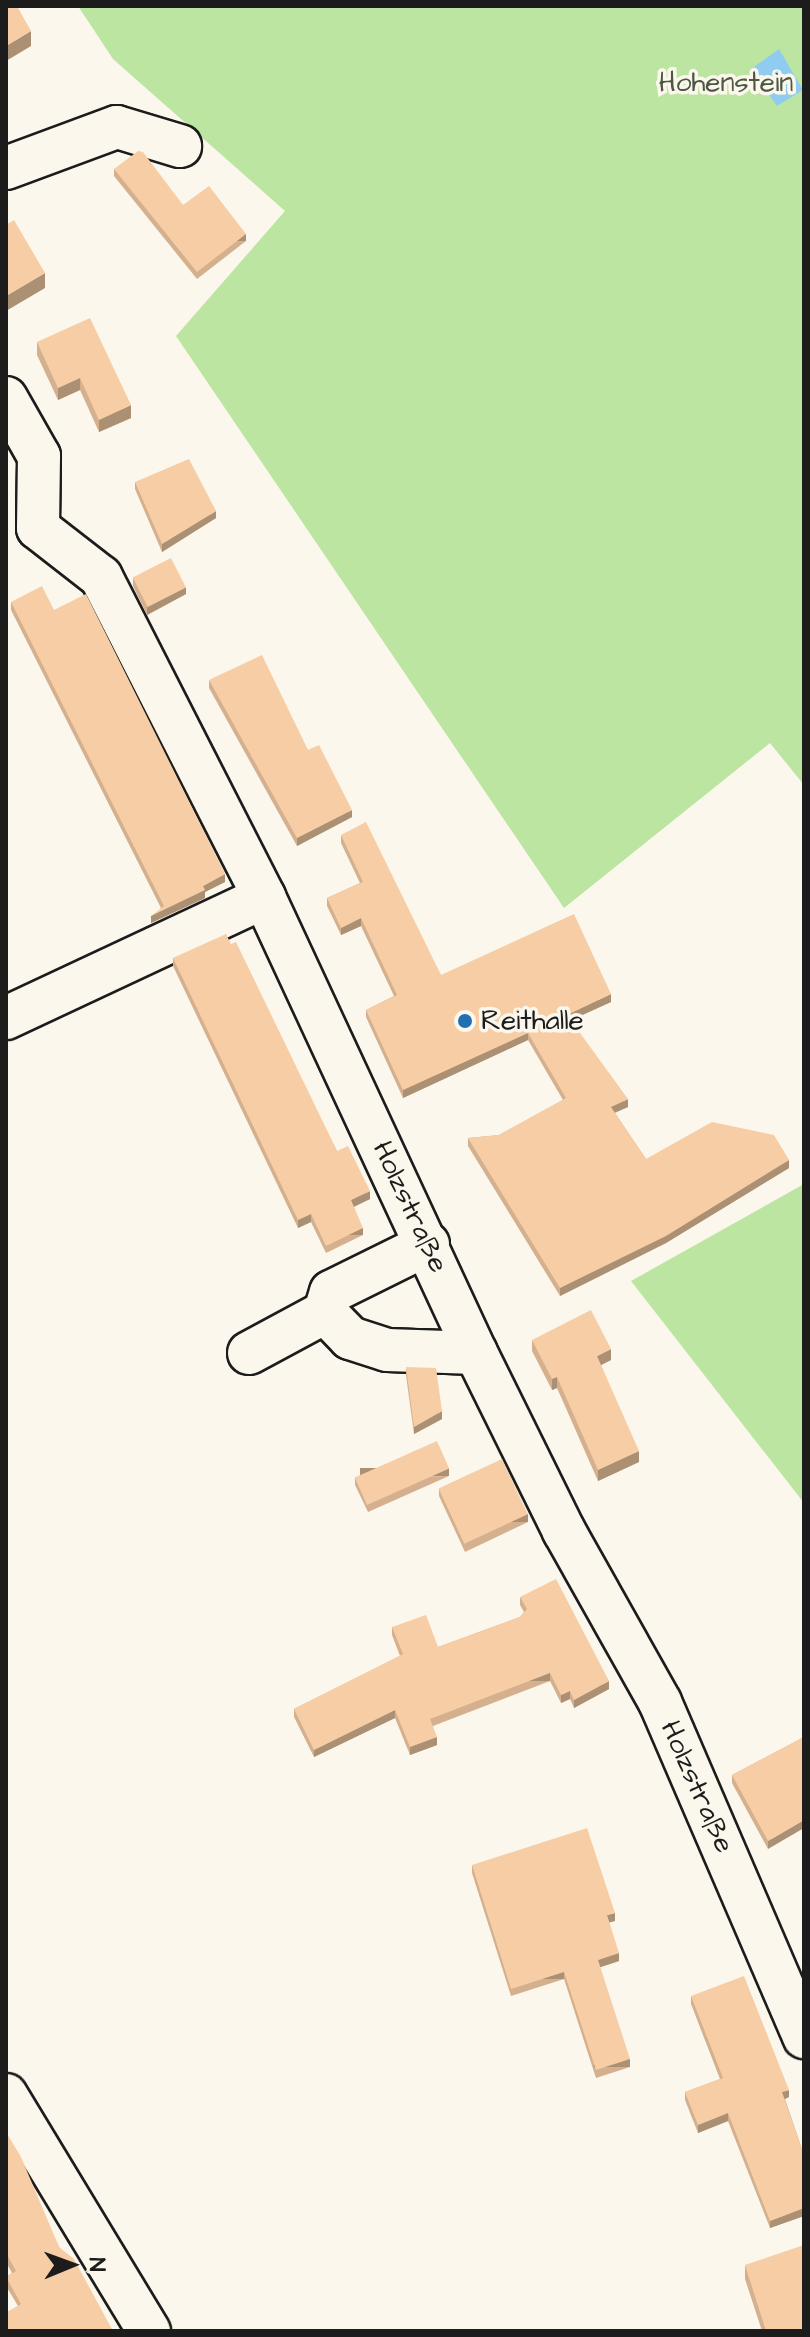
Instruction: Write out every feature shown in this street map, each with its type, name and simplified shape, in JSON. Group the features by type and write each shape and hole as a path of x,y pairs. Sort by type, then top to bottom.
{"street":[{"path":"6,168 117,127 180,146"},
{"name":"Holzstraße","path":"6,398 39,456 38,528 101,577 264,897 428,1244 476,1353 564,1531 660,1702 804,2037"},
{"path":"6,1018 264,897"},
{"path":"249,1353 325,1312 331,1292 428,1244"},
{"path":"325,1312 335,1327 366,1344 403,1352 476,1353"},
{"path":"6,2095 149,2331"}],"green space":[{"name":"Hohenstein","path":"78,6 804,6 804,785 770,743 564,908 176,336 285,211 113,59"},
{"path":"804,1184 804,1503 631,1281"}],"water":[{"path":"779,49 803,90 777,106 751,69"}],"building":[{"path":"6,6 17,6 31,31 6,46"},
{"path":"138,151 143,152 183,205 209,186 246,234 197,272 114,169"},
{"path":"14,220 45,273 6,296 6,225"},
{"path":"90,318 131,405 99,420 80,378 58,388 37,342"},
{"path":"189,459 216,511 162,544 135,482"},
{"path":"171,558 186,587 148,607 133,578"},
{"path":"42,586 54,610 86,594 225,874 203,886 205,890 151,916 164,906 11,602"},
{"path":"262,655 308,750 319,745 352,810 297,838 209,680"},
{"path":"366,822 441,975 574,914 611,994 567,1015 628,1099 611,1107 646,1159 712,1122 774,1135 789,1160 666,1236 560,1288 468,1138 499,1135 566,1098 528,1033 403,1090 366,1010 397,995 361,918 341,928 327,898 363,882 341,835"},
{"path":"226,934 231,944 236,942 337,1151 348,1146 370,1191 351,1200 363,1228 326,1246 311,1214 298,1220 173,958"},
{"path":"591,1310 611,1349 597,1356 639,1451 598,1470 557,1377 552,1379 532,1340"},
{"path":"406,1367 436,1368 442,1411 414,1427"},
{"path":"437,1441 449,1468 367,1505 355,1478"},
{"path":"502,1459 528,1514 464,1544 439,1489"},
{"path":"556,1579 609,1681 574,1700 570,1691 561,1695 550,1673 430,1719 437,1737 410,1747 395,1710 314,1750 294,1709 403,1654 392,1627 426,1615 438,1647 520,1617 527,1609 520,1597"},
{"path":"804,1737 804,1820 768,1841 732,1775"},
{"path":"587,1828 615,1913 607,1915 619,1953 598,1960 630,2059 596,2070 564,1972 511,1989 472,1865"},
{"path":"744,1976 789,2090 782,2092 804,2155 804,2208 770,2221 728,2113 698,2125 685,2092 723,2078 691,1996"},
{"path":"6,2132 21,2157 59,2247 74,2259 113,2331 7,2331 6,2313 21,2304 6,2277 16,2271 6,2253"},
{"path":"804,2245 804,2331 766,2331 745,2265"}],"place":[{"name":"Reithalle","path":"465,1021"}]}
